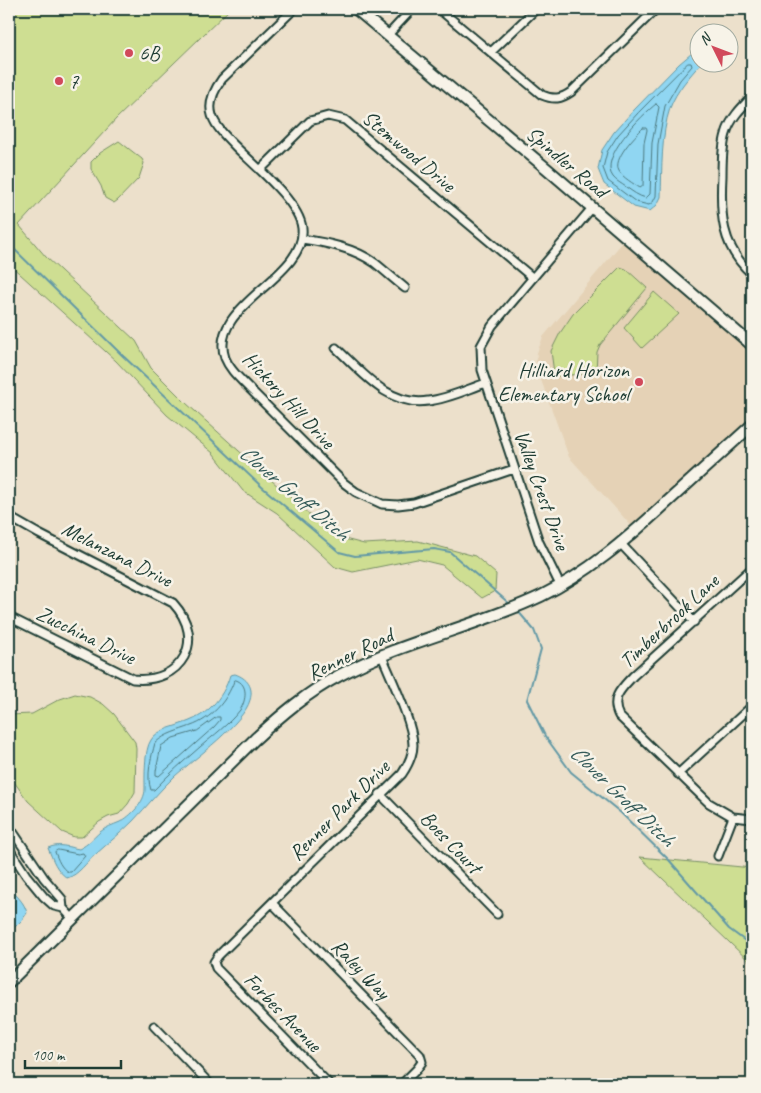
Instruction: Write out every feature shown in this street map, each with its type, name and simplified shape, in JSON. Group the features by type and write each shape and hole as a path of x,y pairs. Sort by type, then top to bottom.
{"main road":[{"name":"Spindler Road","path":"356,9 752,345"},
{"name":"Renner Road","path":"9,982 274,721 313,691 339,675 382,656 506,611 542,595 588,569 621,544 752,425"}],"street":[{"path":"294,9 216,87 211,105 215,124 290,201 301,220 302,239 329,243 348,249 374,262 405,288"},
{"path":"388,35 412,9"},
{"path":"439,9 542,95 552,99 562,97 571,92 656,9"},
{"path":"492,52 536,9"},
{"path":"749,9 752,12"},
{"path":"752,97 738,111 726,134 722,160 720,208 723,226 729,243 737,257 752,274"},
{"name":"Stemwood Drive","path":"260,170 310,121 328,116 345,120 532,278"},
{"name":"Valley Crest Drive","path":"560,585 539,542 514,468 482,370 481,346 492,326 592,208"},
{"name":"Hickory Hill Drive","path":"302,239 292,260 246,304 232,320 226,332 223,344 225,357 237,376 344,483 356,492 382,504 398,506 414,503 514,468"},
{"path":"336,348 383,391 406,400 417,402 430,401 486,382"},
{"name":"Melanzana Drive","path":"9,517 173,603 183,613 188,624 190,640"},
{"path":"621,544 694,622"},
{"name":"Timberbrook Lane","path":"678,774 619,716 615,703 616,697 628,681 752,568"},
{"name":"Zucchina Drive","path":"9,617 133,679 155,678 167,674 176,668 183,659 190,640"},
{"name":"Renner Park Drive","path":"214,962 406,768 410,761 413,746 412,731 382,656"},
{"path":"752,706 678,774 709,803 733,817 752,819"},
{"name":"Boes Court","path":"380,794 497,914"},
{"path":"718,856 733,817"},
{"path":"9,826 44,878 62,899 63,908"},
{"path":"9,849 26,875 44,897 54,906 63,908 73,919"},
{"name":"Raley Way","path":"272,903 420,1056 422,1062 402,1084"},
{"name":"Forbes Avenue","path":"214,962 216,968 324,1083"},
{"path":"154,1026 210,1084"}],"shaded area":[{"path":"627,237 752,345 752,425 636,531 569,457 536,362 543,337"}],"green space":[{"path":"9,9 230,9 116,119 19,225 46,257 136,341 151,368 186,403 333,536 364,544 418,541 475,556 496,574 495,591 482,598 442,565 417,559 353,572 335,567 277,513 243,491 213,453 167,415 116,361 9,264"},
{"path":"119,141 142,159 144,163 139,178 114,203 105,198 101,186 91,169 91,162 100,153"},
{"path":"620,267 626,269 647,288 600,345 597,352 596,373 558,376 554,373 551,351 560,333 573,314"},
{"path":"654,292 679,314 642,348 624,328"},
{"path":"75,694 90,697 103,704 114,714 135,742 136,749 135,792 128,804 119,814 99,822 82,837 74,837 62,832 28,801 9,775 9,715 32,714 60,699"},
{"path":"640,857 752,868 752,964"}],"water":[{"path":"688,56 688,72 694,72 676,96 667,118 662,152 661,197 657,205 650,211 634,207 604,184 598,169 602,150 614,132"},
{"path":"235,674 246,681 250,687 251,695 246,709 229,730 175,776 124,830 92,857 79,871 67,878 63,875 55,864 48,848 67,846 79,849 102,830 129,816 143,799 146,757 151,740 160,732 190,721 206,712 223,692 230,675"},
{"path":"9,887 22,902 27,913 9,933"}],"waterway":[{"name":"Clover Groff Ditch","path":"9,244 122,355 262,487 339,552 355,556 434,549 450,552 511,605"},
{"name":"Clover Groff Ditch","path":"517,610 534,630 541,649 527,700 545,736 571,772 621,813 669,860 729,929 752,946"}],"place":[{"name":"6B","path":"129,53"},
{"name":"7","path":"59,81"},
{"name":"Hilliard Horizon Elementary School","path":"639,382"}]}
